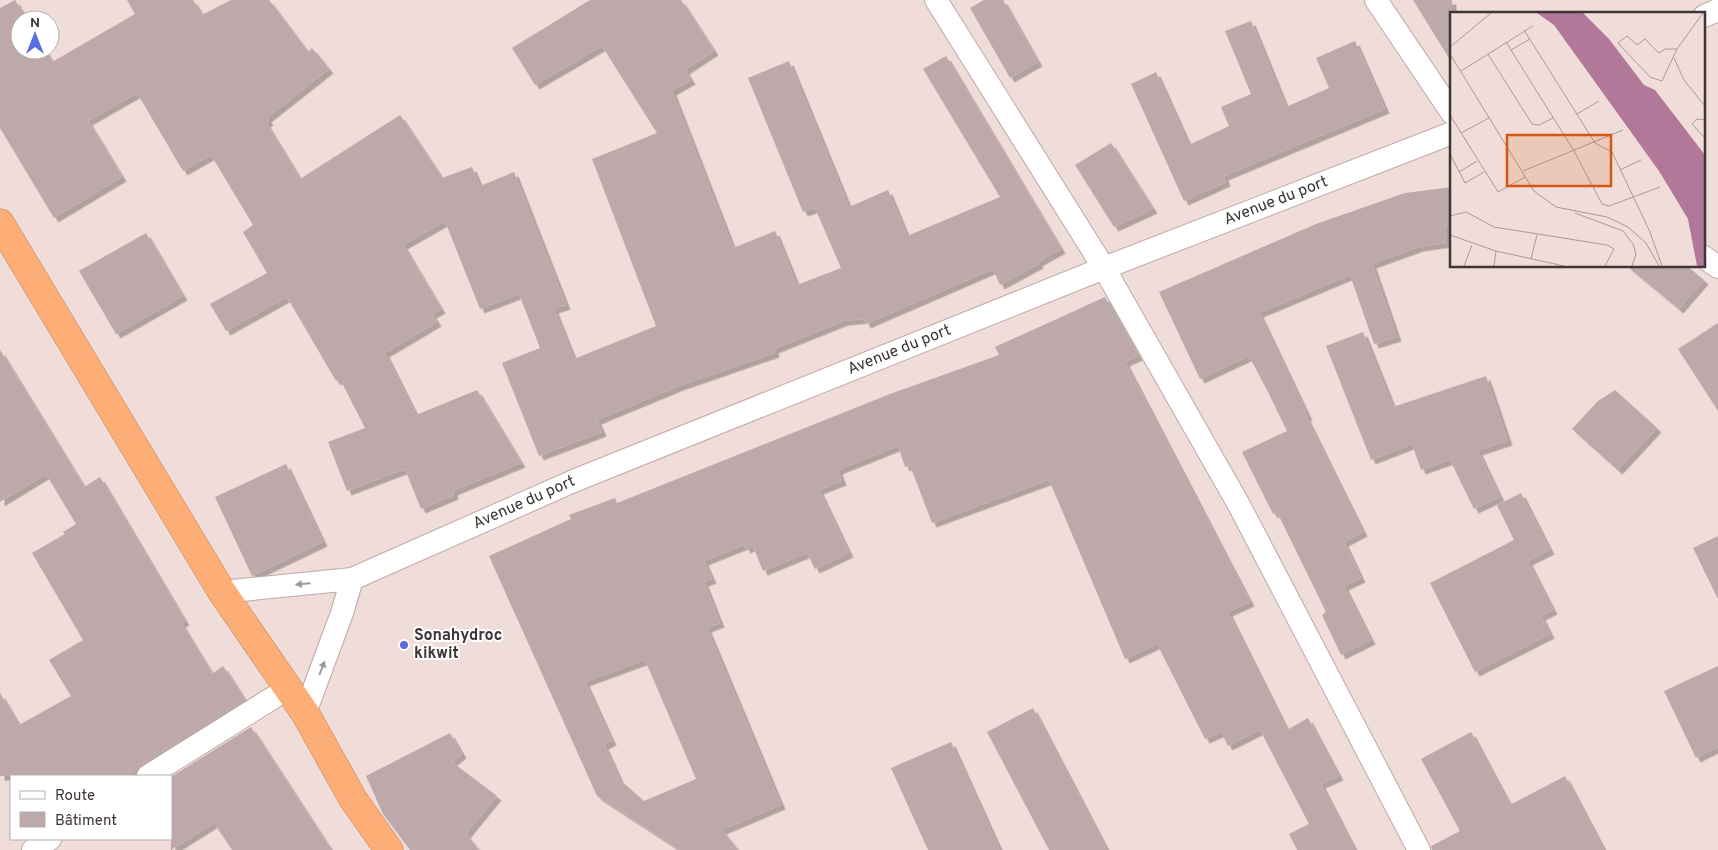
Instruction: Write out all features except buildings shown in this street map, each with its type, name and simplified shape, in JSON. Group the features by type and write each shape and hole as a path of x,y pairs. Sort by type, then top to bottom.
{"highway":[{"path":"0,223 222,592 305,713 353,799 389,850"}],"street":[{"path":"936,0 1104,268 1239,505 1419,850"},
{"path":"1376,0 1450,110"},
{"path":"1706,15 1718,10"},
{"name":"Avenue du port","path":"222,592 352,579 576,480 1104,268 1450,134"},
{"path":"1706,258 1718,267"},
{"path":"305,713 342,613 352,579"},
{"path":"150,775 287,689"},
{"path":"33,850 48,840"}],"place":[{"name":"Sonahydroc kikwit","path":"404,645"}]}
